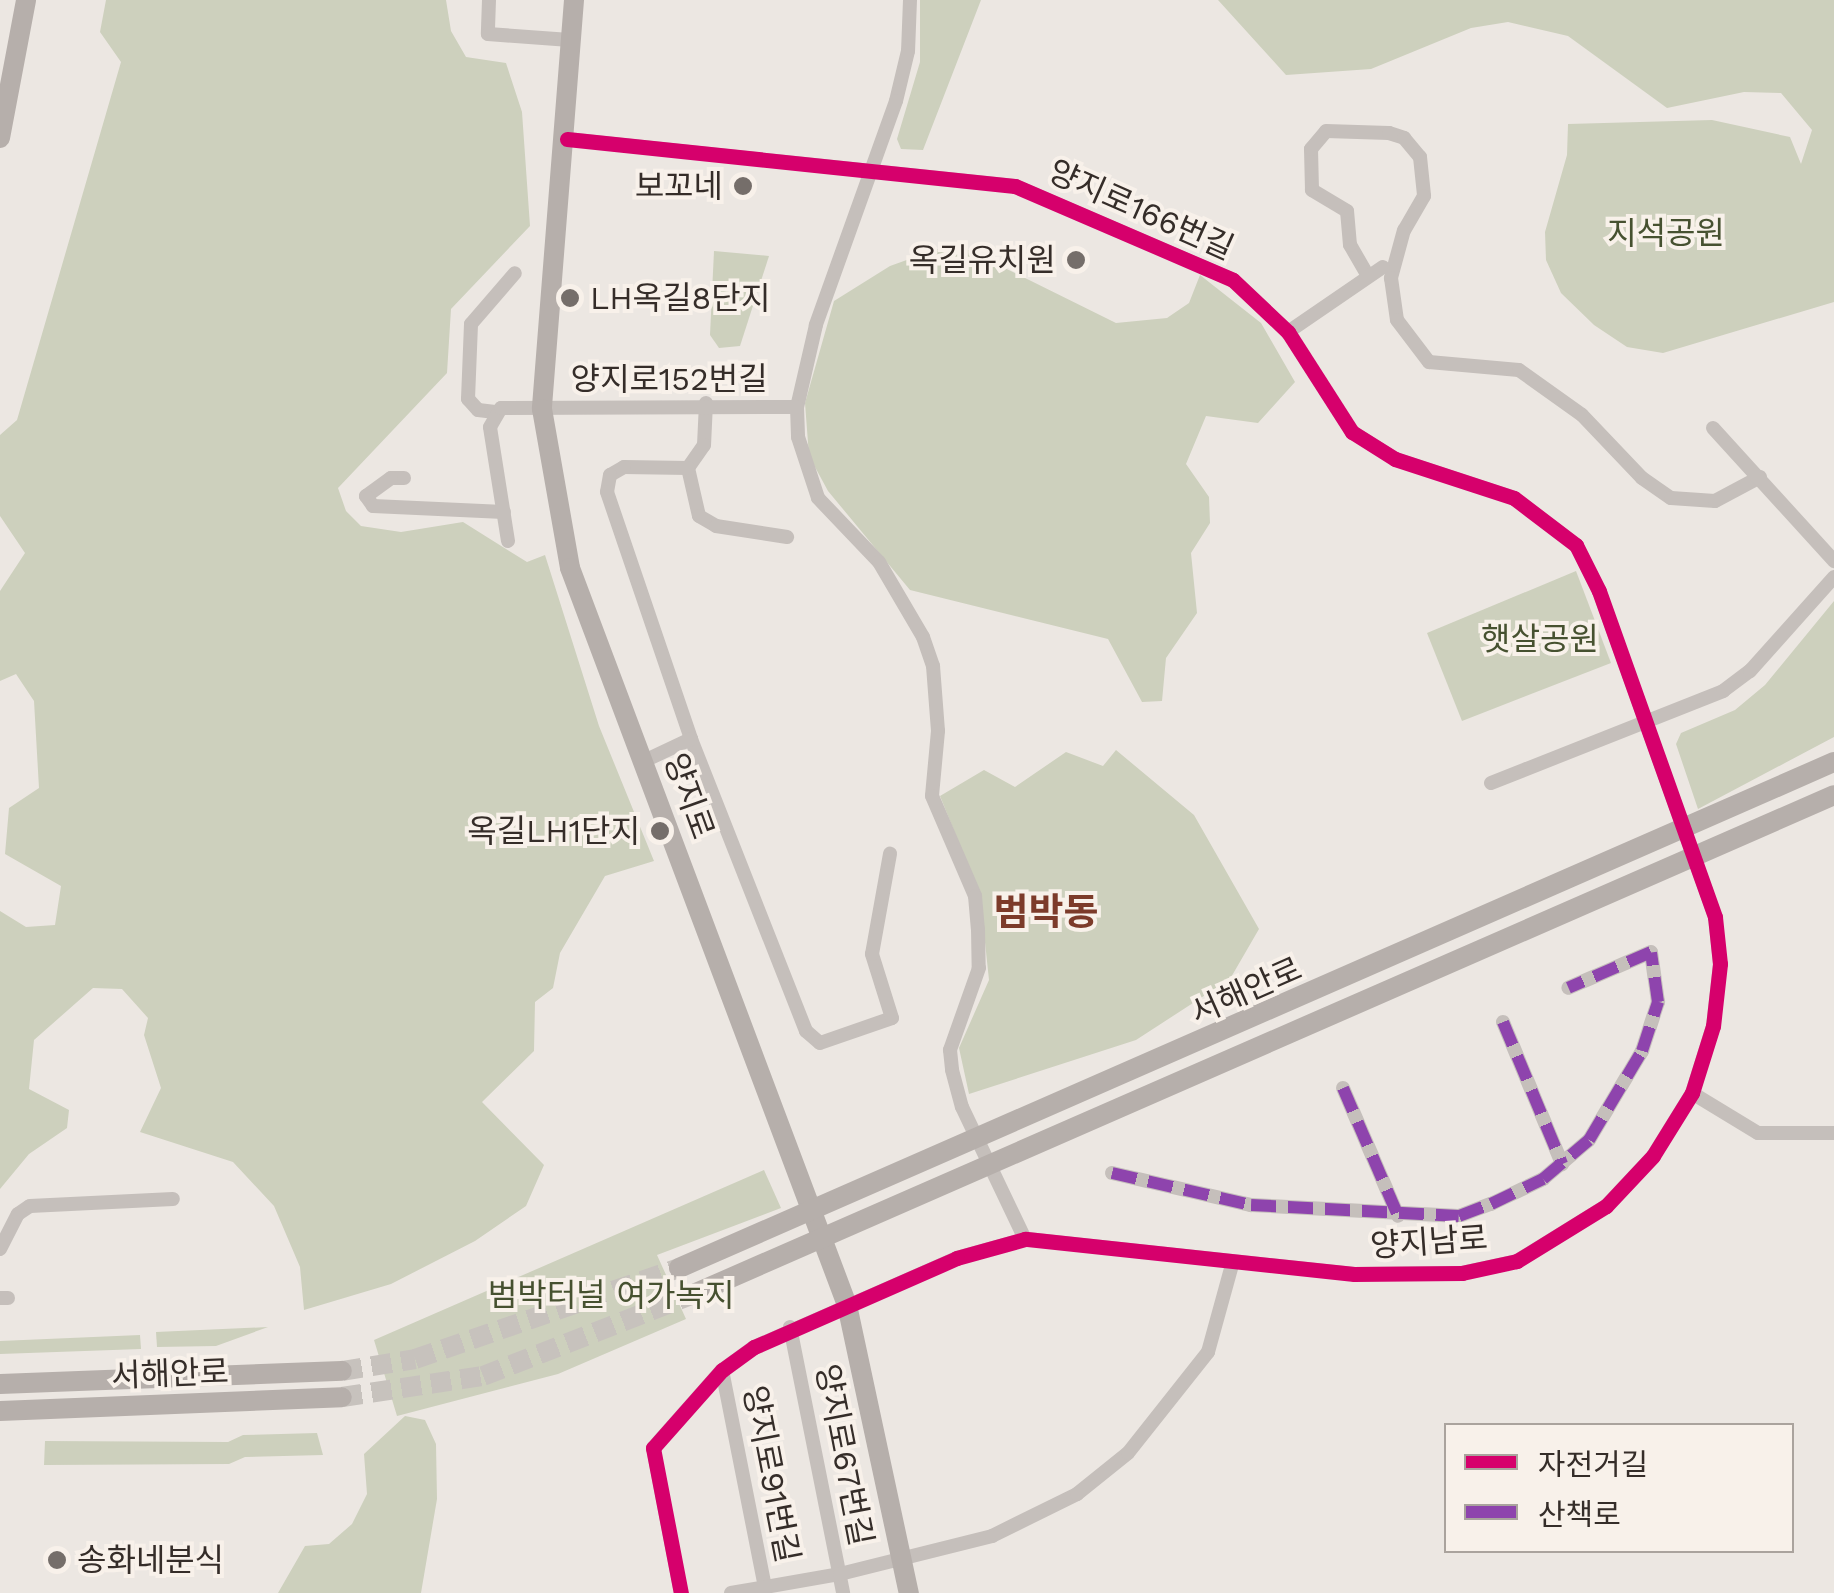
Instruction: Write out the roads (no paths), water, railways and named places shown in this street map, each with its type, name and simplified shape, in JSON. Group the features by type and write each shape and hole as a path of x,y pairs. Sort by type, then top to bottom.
{"main road":[{"path":"0,138 26,0"},
{"name":"양지로","path":"574,0 567,140 542,409 570,568 847,1305 908,1593"},
{"name":"서해안로","path":"680,1268 1708,823 1834,762"},
{"name":"서해안로","path":"696,1293 782,1252 1834,795"},
{"name":"서해안로","path":"0,1384 342,1371"},
{"name":"서해안로","path":"0,1411 342,1397"}],"street":[{"path":"489,0 488,34 570,40"},
{"path":"910,0 908,51 872,168 816,325 796,407 804,468 818,498 880,562 923,636 932,666 938,731 932,796 975,896 978,929 978,968 950,1050 952,1070 962,1107 1024,1240"},
{"path":"1368,276 1353,254 1348,212 1312,190 1311,149 1326,130 1389,133 1404,138 1420,156 1424,196 1404,230 1391,278 1397,320 1428,362 1518,370 1582,415 1642,478 1672,498 1716,501 1760,477"},
{"name":"양지로166번길","path":"567,140 989,181 1052,198 1234,280 1288,332 1332,410 1371,446 1514,498 1576,545 1648,725"},
{"path":"1288,332 1382,267"},
{"path":"508,542 490,427 495,412 478,410 468,399 471,324 515,273"},
{"path":"706,403 704,445 688,468 695,510 706,522 786,538"},
{"name":"양지로152번길","path":"495,412 706,403 796,407"},
{"path":"1713,428 1834,560"},
{"path":"688,468 624,466 610,475 607,492 691,740 806,1031 820,1044 892,1018 872,954 890,854"},
{"path":"404,478 391,478 366,496 373,506 504,512"},
{"path":"1492,783 1648,725 1740,680 1834,577"},
{"name":"양지남로","path":"681,1593 653,1448 722,1370 790,1327 957,1258 1024,1240 1411,1275 1517,1261 1606,1206 1652,1156 1692,1093 1713,1026 1720,964 1716,917 1648,725"},
{"path":"644,760 691,740"},
{"path":"1112,1172 1251,1206 1459,1216 1562,1164 1612,1108 1642,1051 1658,1002 1651,952 1568,988"},
{"path":"1502,1022 1562,1164"},
{"path":"1344,1088 1398,1216"},
{"path":"1692,1093 1758,1132 1834,1132"},
{"path":"0,1249 18,1214 30,1206 172,1200"},
{"name":"양지로91번길","path":"731,1593 904,1560 1020,1527 1128,1454 1208,1352 1233,1261"},
{"name":"양지로67번길","path":"790,1327 844,1593"},
{"name":"양지로91번길","path":"722,1370 766,1588"}],"tunnel":[{"path":"342,1371 415,1359 679,1268"},
{"path":"342,1397 483,1376 696,1293"}],"place":[{"name":"보꼬네","path":"743,186"},
{"name":"옥길유치원","path":"1076,260"},
{"name":"LH옥길8단지","path":"570,298"},
{"name":"옥길LH1단지","path":"660,831"},
{"name":"송화네분식","path":"57,1560"}],"district":[{"name":"범박동","path":"1046,913"}],"park label":[{"name":"지석공원","path":"1666,233"},
{"name":"햇살공원","path":"1540,639"},
{"name":"범박터널 여가녹지","path":"611,1295"}]}
